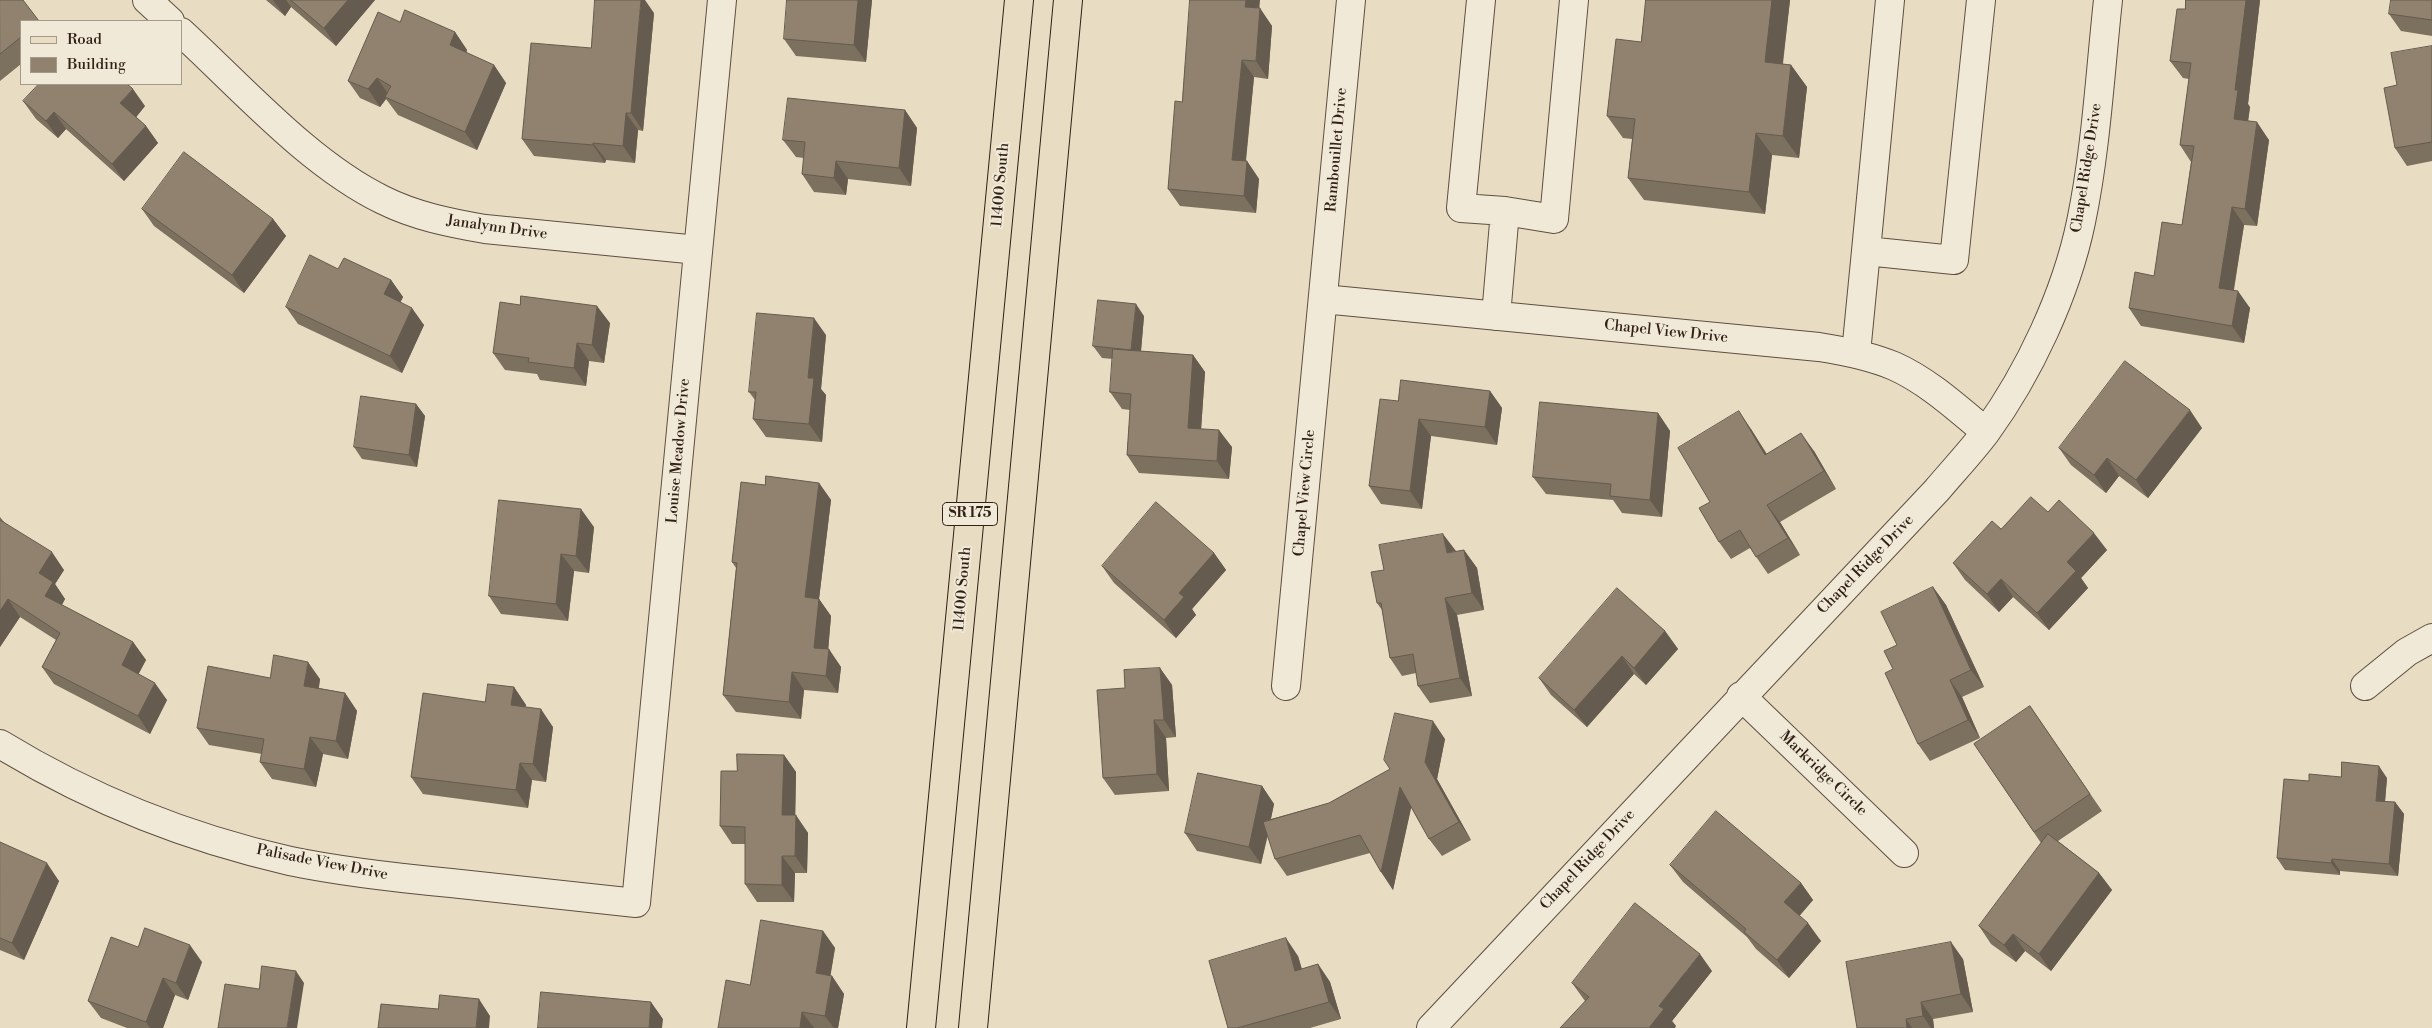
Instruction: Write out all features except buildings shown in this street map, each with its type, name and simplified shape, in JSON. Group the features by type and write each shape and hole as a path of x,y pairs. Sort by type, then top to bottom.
{"main road":[{"name":"11400 South","path":"921,1028 1019,0"},
{"name":"SR 175","path":"973,1028 1068,0"}],"street":[{"path":"147,0 169,20"},
{"name":"Louise Meadow Drive","path":"636,903 722,0"},
{"name":"Rambouillet Drive","path":"1323,300 1352,0"},
{"path":"1482,0 1460,208 1504,211 1554,219 1574,0"},
{"path":"1856,353 1890,0"},
{"path":"1866,251 1954,260 1981,0"},
{"name":"Chapel Ridge Drive","path":"1431,1028 1741,696 1937,490 1986,432 2029,364 2059,295 2081,223 2092,149 2108,0"},
{"name":"Janalynn Drive","path":"182,33 324,163 353,183 384,200 417,214 451,223 486,229 698,250"},
{"path":"1496,316 1504,211"},
{"name":"Chapel View Drive","path":"1323,300 1819,347 1856,353 1895,366 1931,388 1986,432"},
{"name":"Chapel View Circle","path":"1286,686 1323,300"},
{"path":"2365,686 2407,652 2432,638"},
{"name":"Markridge Circle","path":"1741,696 1904,853"},
{"name":"Palisade View Drive","path":"0,744 108,802 197,836 291,861 388,876 636,903"}]}
